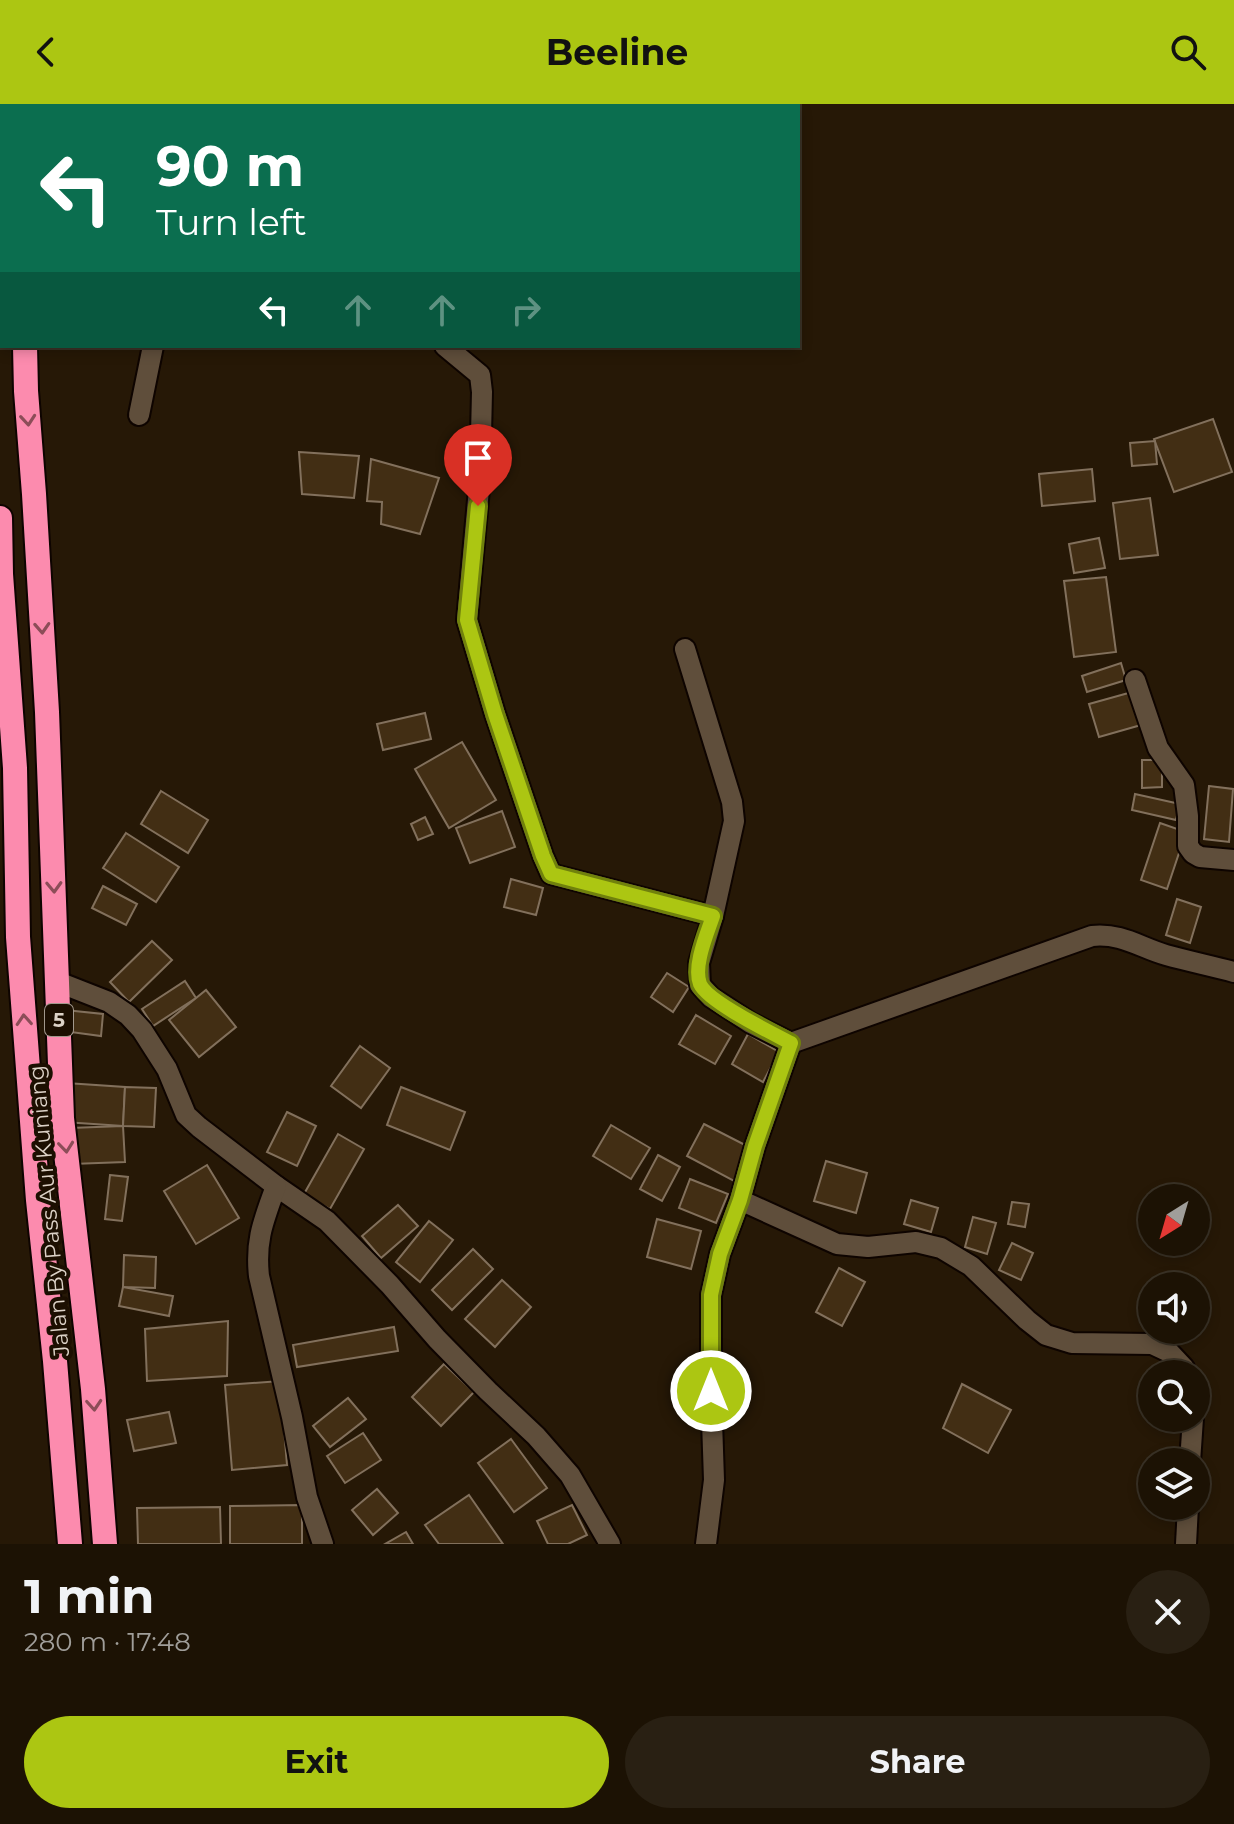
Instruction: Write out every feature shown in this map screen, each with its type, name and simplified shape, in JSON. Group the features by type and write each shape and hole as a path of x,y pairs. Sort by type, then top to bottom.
{"highway":[{"name":"Jalan By Pass Aur Kuniang","path":"25,348 47,728 62,1118 93,1389 105,1544"},
{"name":"Jalan By Pass Aur Kuniang","path":"0,518 15,768 9,934 55,1361 70,1544"},
{"path":"1,574 38,575"},
{"path":"55,1361 89,1359"}],"street":[{"path":"139,415 153,348"},
{"path":"447,348 480,375 482,392 480,478 467,620 495,714 551,874 713,916"},
{"path":"685,649 732,802 734,821 699,963 700,985 711,997 751,1023 791,1043 1092,936 1119,936 1162,954 1234,972"},
{"path":"1135,680 1158,748 1184,785 1188,846 1200,857 1234,860"},
{"path":"58,982 109,1002 128,1015 142,1030 167,1069 186,1115 276,1186 327,1221 390,1285 447,1350 536,1436 570,1475 610,1544"},
{"path":"706,1544 714,1480 711,1295 720,1254 791,1043"},
{"path":"276,1186 261,1228 257,1252 259,1276 307,1497 323,1544"},
{"path":"740,1200 837,1244 868,1247 916,1242 941,1248 971,1266 1046,1335 1072,1343 1152,1344 1169,1352 1176,1360"},
{"path":"1186,1544 1187,1520"}],"building":[{"path":"1213,419 1232,472 1174,492 1154,439"},
{"path":"1155,441 1157,464 1132,466 1130,443"},
{"path":"299,452 359,456 354,498 302,494"},
{"path":"371,459 439,478 420,534 381,524 382,502 367,501"},
{"path":"1092,469 1095,501 1042,506 1039,474"},
{"path":"1150,498 1158,555 1120,559 1113,503"},
{"path":"1099,538 1105,568 1074,573 1069,544"},
{"path":"1106,577 1116,652 1074,657 1064,581"},
{"path":"1121,663 1126,680 1087,692 1082,676"},
{"path":"1132,692 1141,725 1099,737 1089,704"},
{"path":"425,713 431,739 383,750 377,724"},
{"path":"462,742 496,800 449,828 415,769"},
{"path":"1142,760 1162,760 1162,787 1142,788"},
{"path":"1209,786 1233,789 1229,842 1204,839"},
{"path":"161,791 208,820 188,853 141,824"},
{"path":"1135,794 1180,804 1176,820 1132,810"},
{"path":"502,811 515,847 470,863 456,828"},
{"path":"425,817 433,834 418,840 411,824"},
{"path":"1160,823 1186,832 1167,889 1141,880"},
{"path":"126,833 179,867 156,902 103,868"},
{"path":"511,879 543,888 536,915 504,907"},
{"path":"103,886 137,904 126,925 92,908"},
{"path":"1177,899 1201,907 1190,943 1166,935"},
{"path":"152,941 172,960 129,1002 110,982"},
{"path":"667,973 689,987 673,1012 651,997"},
{"path":"185,981 196,998 153,1026 142,1009"},
{"path":"206,990 236,1027 199,1057 169,1020"},
{"path":"65,1010 103,1014 101,1036 63,1031"},
{"path":"696,1015 731,1036 715,1064 679,1044"},
{"path":"748,1034 779,1052 763,1082 732,1064"},
{"path":"360,1046 390,1068 361,1108 331,1086"},
{"path":"66,1083 125,1087 123,1126 64,1122"},
{"path":"125,1087 156,1088 154,1127 123,1126"},
{"path":"401,1087 465,1112 450,1150 387,1125"},
{"path":"287,1112 316,1126 297,1166 267,1152"},
{"path":"704,1124 751,1148 734,1181 687,1156"},
{"path":"611,1125 650,1148 631,1179 593,1156"},
{"path":"123,1126 125,1162 72,1164 70,1128"},
{"path":"338,1134 364,1149 330,1209 304,1194"},
{"path":"658,1155 680,1167 662,1201 640,1189"},
{"path":"826,1161 867,1173 856,1213 814,1201"},
{"path":"207,1165 239,1218 196,1244 164,1191"},
{"path":"110,1175 128,1177 122,1221 105,1219"},
{"path":"690,1179 728,1194 716,1223 679,1208"},
{"path":"911,1200 938,1208 931,1232 904,1224"},
{"path":"1012,1202 1029,1204 1025,1227 1008,1224"},
{"path":"398,1205 418,1226 381,1258 362,1236"},
{"path":"973,1217 996,1223 987,1254 965,1247"},
{"path":"657,1219 701,1231 691,1269 647,1257"},
{"path":"429,1221 453,1240 420,1282 396,1262"},
{"path":"1012,1243 1033,1253 1021,1280 999,1270"},
{"path":"473,1249 493,1269 452,1310 432,1290"},
{"path":"124,1255 156,1257 155,1288 123,1287"},
{"path":"839,1268 865,1282 842,1326 816,1312"},
{"path":"502,1280 531,1307 495,1347 465,1319"},
{"path":"123,1287 173,1296 169,1316 119,1306"},
{"path":"228,1321 227,1376 147,1381 145,1329"},
{"path":"394,1327 398,1351 297,1367 293,1345"},
{"path":"444,1364 474,1392 441,1426 412,1397"},
{"path":"280,1381 287,1465 232,1470 225,1385"},
{"path":"962,1384 1011,1410 988,1453 943,1428"},
{"path":"348,1398 366,1419 330,1447 313,1426"},
{"path":"169,1412 176,1443 134,1451 127,1420"},
{"path":"363,1433 381,1460 345,1483 327,1456"},
{"path":"511,1439 547,1488 514,1512 478,1463"},
{"path":"377,1489 398,1513 373,1535 352,1510"},
{"path":"469,1495 503,1544 439,1544 425,1525"},
{"path":"302,1505 302,1544 230,1544 230,1506"},
{"path":"572,1505 587,1535 568,1544 548,1544 537,1521"},
{"path":"220,1507 221,1544 138,1544 137,1508"},
{"path":"406,1532 413,1544 385,1544"}],"route":[{"path":"478,506 467,620 495,714 551,874 713,916 699,963 700,985 711,997 751,1023 791,1043 720,1254 711,1295 711,1391"}]}
